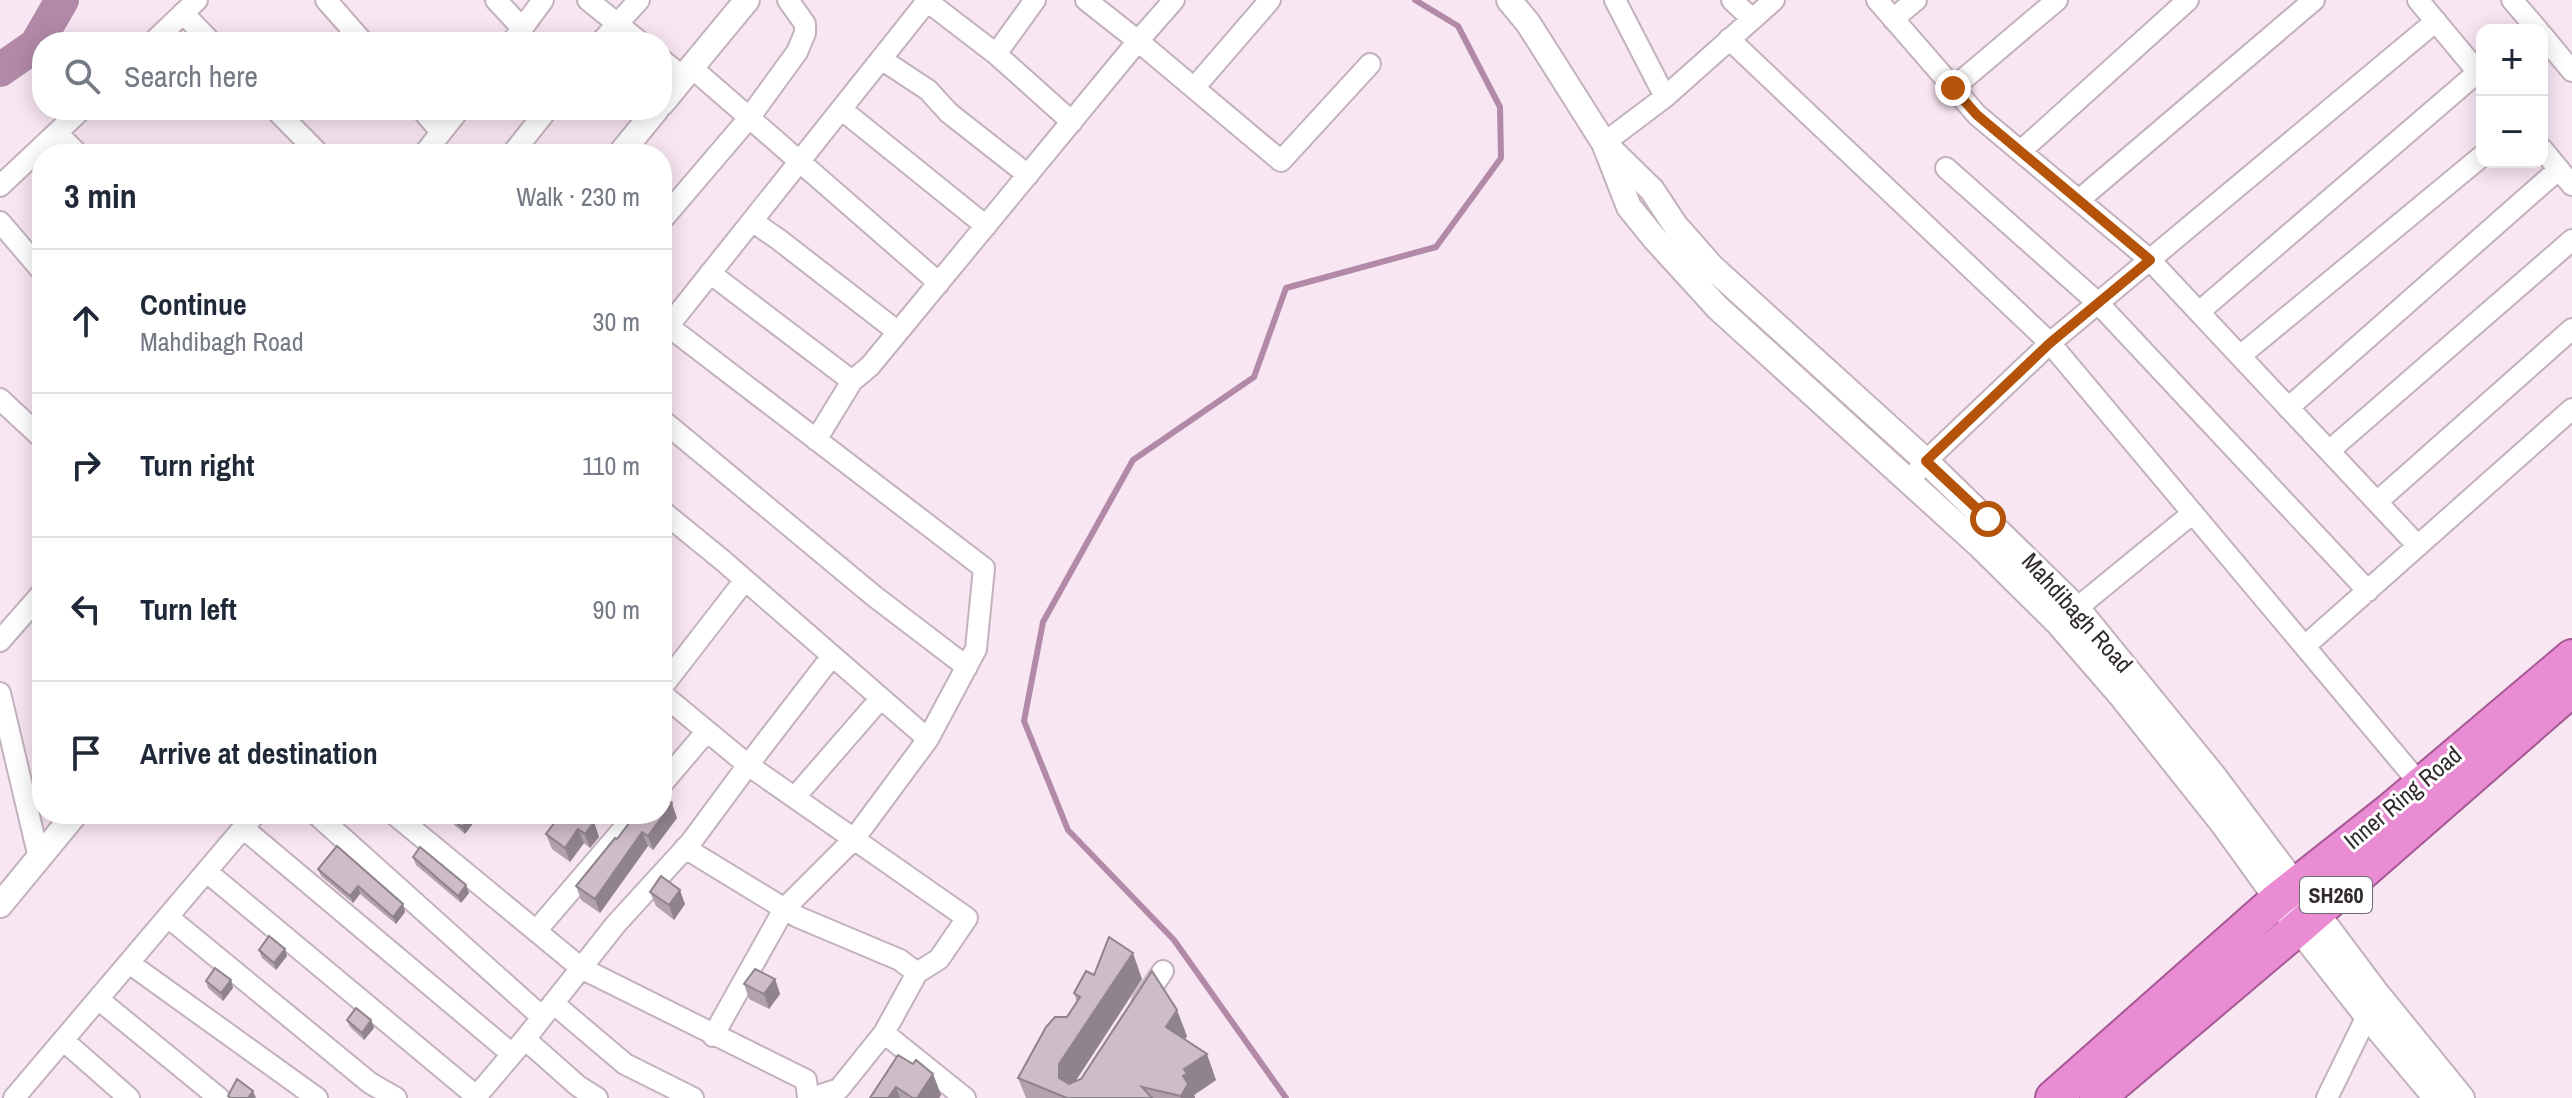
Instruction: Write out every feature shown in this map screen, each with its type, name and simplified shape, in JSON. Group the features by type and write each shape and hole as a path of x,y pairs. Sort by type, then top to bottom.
{"highway":[{"name":"Inner Ring Road","path":"2053,1098 2286,893 2391,810 2572,657"},
{"name":"Inner Ring Road","path":"2097,1098 2572,689"}],"street":[{"path":"326,0 354,32"},
{"path":"496,0 515,32"},
{"path":"519,32 543,0"},
{"path":"588,0 627,32"},
{"path":"609,32 639,0"},
{"path":"672,91 747,0"},
{"path":"672,208 749,118 797,52 805,33 805,24 788,0"},
{"path":"996,54 1035,0"},
{"path":"1086,0 1281,161 1370,64"},
{"path":"816,440 852,381 870,366 1174,0"},
{"path":"1194,88 1270,0"},
{"name":"Mahdibagh Road","path":"1509,0 1543,45 1604,143 1629,207 1686,275 1718,308 2023,587 2087,656 2223,824 2286,893 2307,920 2367,1016 2436,1098"},
{"path":"1615,0 1665,97"},
{"path":"1732,0 1752,19"},
{"path":"1604,143 1665,97 1774,0"},
{"path":"1877,0 1977,115 2150,260 2418,546"},
{"path":"1893,19 1916,0"},
{"path":"1953,88 2057,0"},
{"path":"2021,151 2188,0"},
{"path":"2079,200 2314,0"},
{"path":"2418,0 2476,69"},
{"path":"2512,0 2533,24"},
{"path":"672,321 928,1 996,54 1072,122"},
{"path":"163,32 190,6 205,32"},
{"path":"1909,481 1926,461 2050,343 2436,21"},
{"path":"1729,39 2050,343 2420,784"},
{"path":"2548,42 2572,71"},
{"path":"881,59 928,90 949,113 1028,175"},
{"path":"672,65 687,72 749,118 939,283"},
{"path":"2199,312 2476,77"},
{"path":"841,109 986,226"},
{"path":"45,144 71,120"},
{"path":"286,120 309,144"},
{"path":"431,120 441,132"},
{"path":"432,144 451,120"},
{"path":"520,144 539,120"},
{"path":"628,144 648,120"},
{"path":"57,133 68,144"},
{"name":"Mahdibagh Road","path":"1604,143 1652,190 1675,225 1712,267 1926,461 2077,608 2213,775 2286,893"},
{"path":"0,186 32,156"},
{"path":"2288,408 2565,177 2548,156"},
{"path":"2240,356 2476,161"},
{"path":"1946,168 2098,303 2368,591"},
{"path":"752,221 898,332"},
{"path":"0,222 32,259"},
{"path":"2329,451 2572,240"},
{"path":"710,273 852,381"},
{"path":"2378,501 2572,329"},
{"path":"672,335 984,568 976,649 928,739 854,839 784,909 713,1036"},
{"path":"0,399 32,429"},
{"path":"2305,646 2572,409"},
{"path":"672,428 874,596 967,667"},
{"path":"2077,608 2193,513"},
{"path":"672,519 928,739"},
{"path":"672,674 745,580"},
{"path":"0,641 32,604"},
{"path":"207,872 476,1097 616,924 685,848 832,656"},
{"path":"0,693 39,858"},
{"path":"795,797 881,698"},
{"path":"406,824 581,968 806,1080 810,1098 839,1089 884,1033 917,973 939,959 967,918 748,765 672,702"},
{"path":"672,772 707,731"},
{"path":"0,905 67,824"},
{"path":"24,1095 63,1040 247,824"},
{"path":"253,824 519,1046 597,1098"},
{"path":"328,824 548,1010 625,1064 693,1098"},
{"path":"536,931 627,824"},
{"path":"685,848 798,917 900,960 917,973"},
{"path":"168,917 370,1083 396,1098"},
{"name":"Mahdibagh Road","path":"2307,920 2375,991 2462,1098"},
{"path":"129,963 317,1098"},
{"path":"1130,1022 1163,971"},
{"path":"98,999 219,1098"},
{"path":"2327,1098 2367,1016"},
{"path":"884,1033 965,1098"},
{"path":"63,1040 129,1098"}],"building":[{"path":"553,824 592,824 585,834 578,829 565,848 546,834"},
{"path":"628,824 657,824 648,836 642,832 595,899 576,886"},
{"path":"337,846 403,904 393,917 358,886 350,896 318,869"},
{"path":"420,847 466,885 458,896 413,857"},
{"path":"661,876 680,890 669,905 650,892"},
{"path":"269,936 285,949 274,963 259,950"},
{"path":"1109,937 1133,953 1059,1064 1059,1078 1069,1084 1081,1079 1152,971 1177,1010 1166,1027 1207,1054 1184,1069 1187,1074 1183,1076 1188,1084 1181,1096 1142,1087 1152,1098 1067,1098 1018,1078 1046,1027 1055,1017 1067,1017 1080,997 1074,993 1086,971 1094,975"},
{"path":"215,968 231,980 221,993 206,981"},
{"path":"755,969 775,979 764,994 744,984"},
{"path":"356,1008 371,1020 362,1033 347,1020"},
{"path":"898,1055 913,1064 916,1060 933,1074 917,1098 896,1087 888,1098 870,1098"},
{"path":"237,1079 253,1091 248,1098 228,1096"}],"waterway":[{"path":"44,32 62,0"},
{"path":"1286,1098 1174,940 1068,830 1024,721 1043,622 1133,460 1254,377 1286,288 1436,247 1501,158 1500,107 1458,26 1415,0"},
{"path":"0,70 32,48"}],"route":[{"path":"1953,88 1977,115 2150,260 2050,343 1926,461 1988,519"}]}
